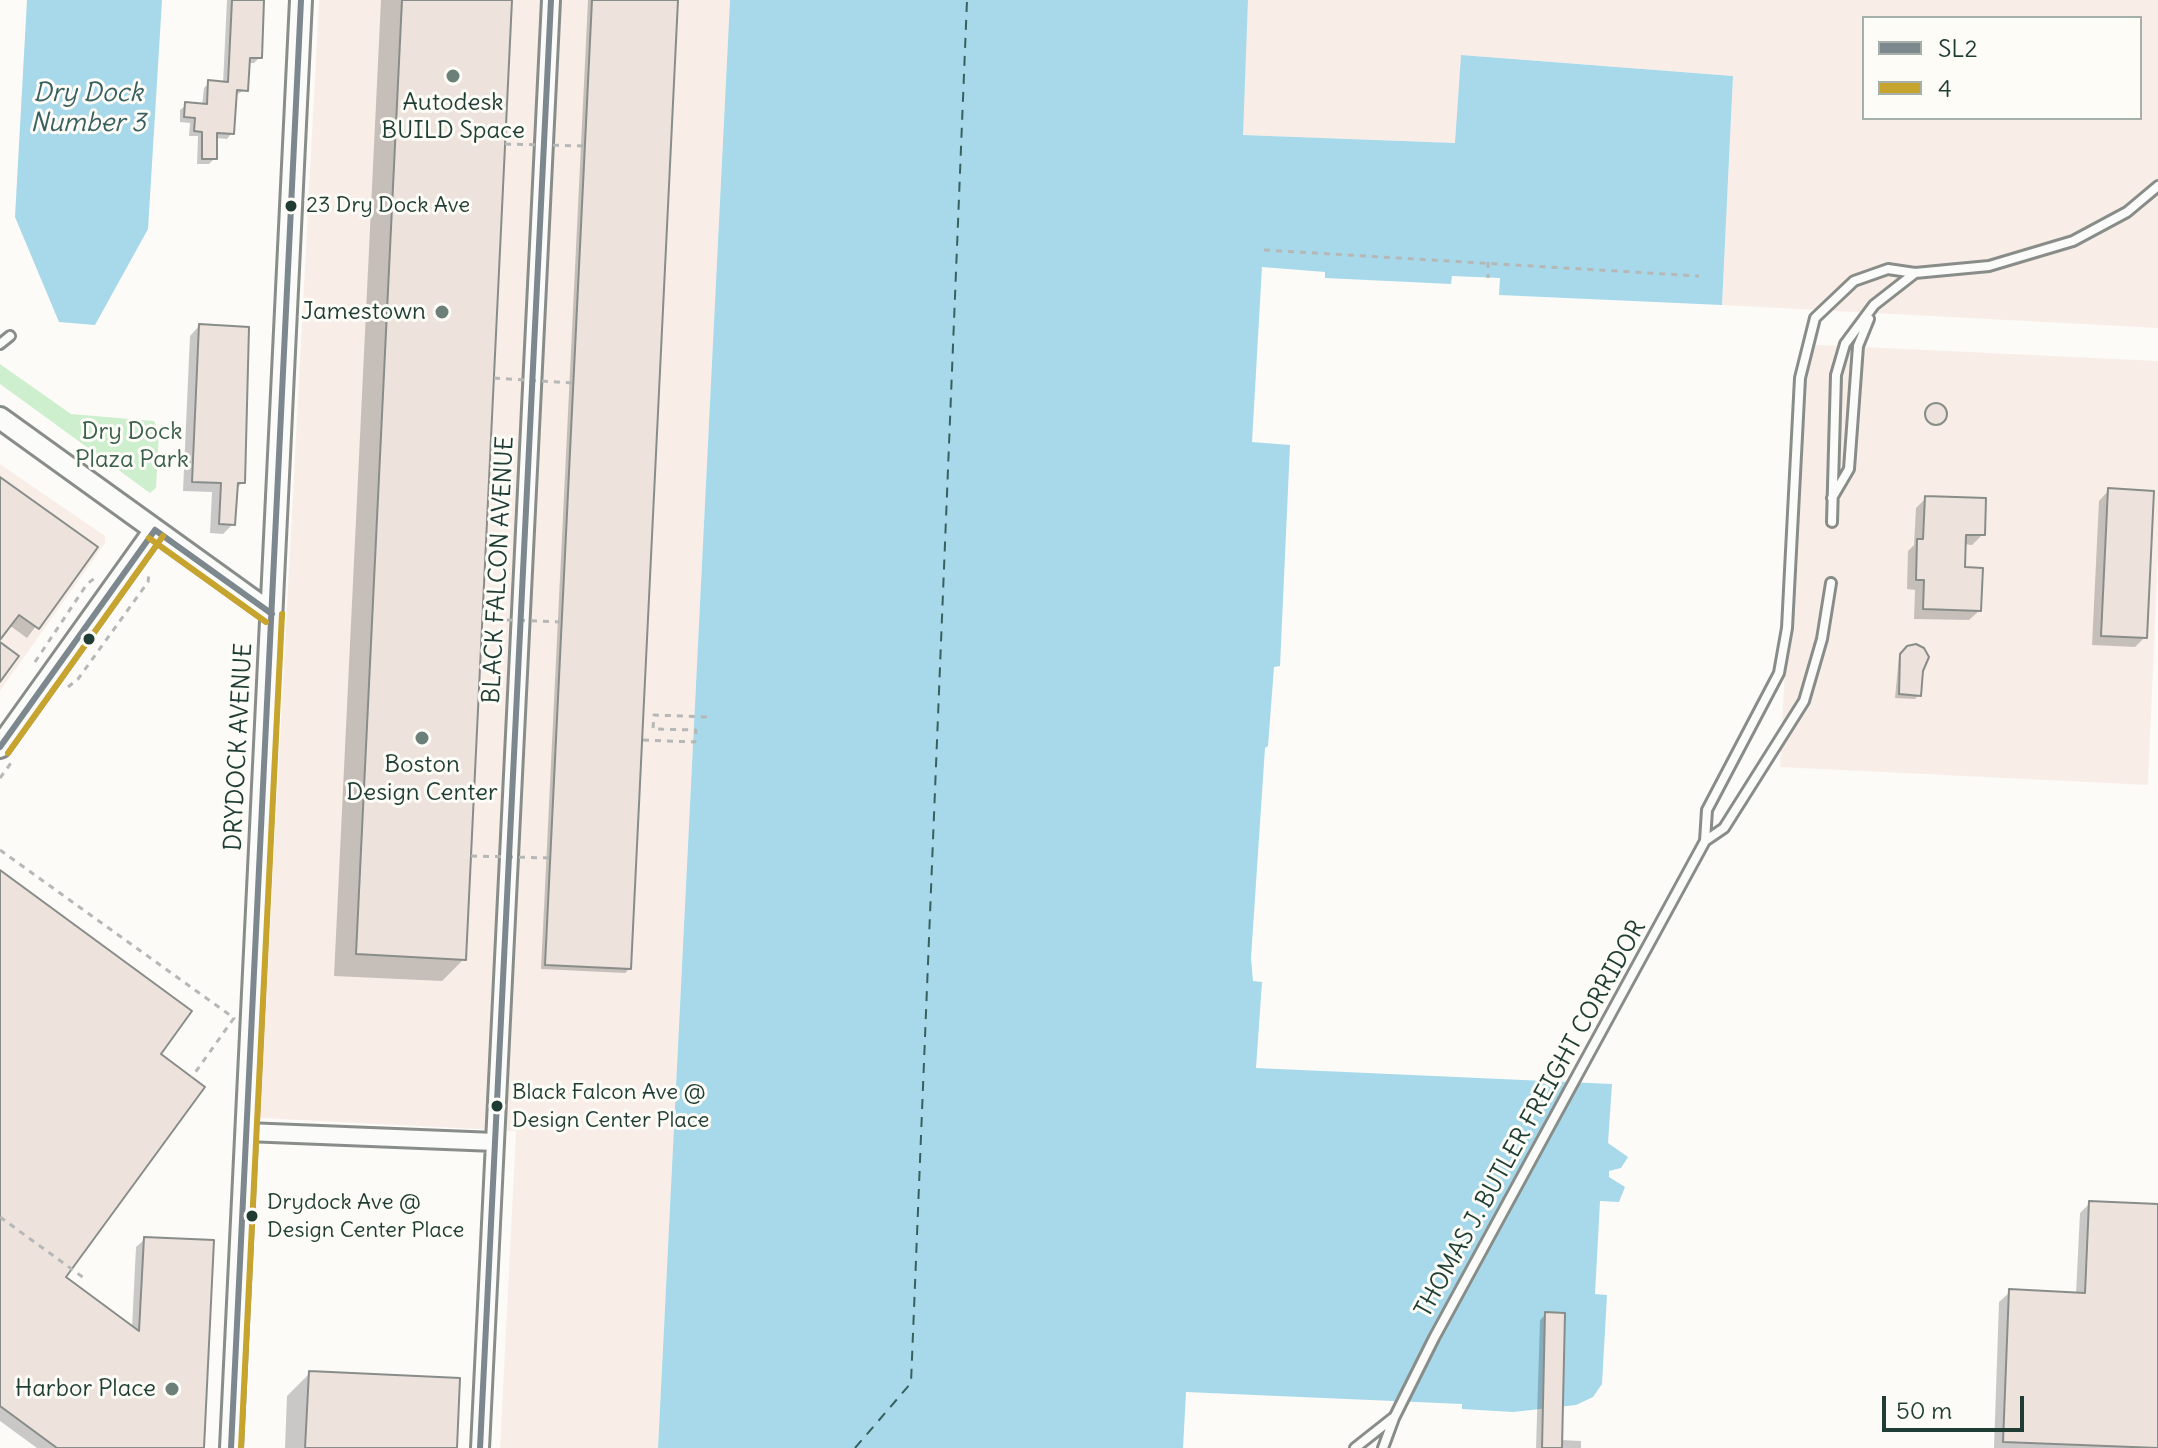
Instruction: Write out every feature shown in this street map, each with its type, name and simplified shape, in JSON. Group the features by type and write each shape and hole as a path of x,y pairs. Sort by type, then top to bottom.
{"street":[{"name":"DRYDOCK AVENUE","path":"231,1448 301,0"},
{"name":"BLACK FALCON AVENUE","path":"480,1448 551,0"},
{"path":"0,418 272,614"},
{"path":"0,747 155,530"},
{"path":"246,1132 495,1142"}],"lane":[{"name":"THOMAS J. BUTLER FREIGHT CORRIDOR","path":"1383,1448 1394,1418 1434,1338 1705,841 1707,810 1779,673 1787,628 1800,378 1815,318 1854,281 1888,269 1915,273 1989,266 2073,241 2127,212 2158,186"},
{"path":"1832,522 1836,375 1845,344 1874,305 1915,273"},
{"path":"1832,499 1849,469 1858,346 1874,305"},
{"path":"0,344 10,336"},
{"name":"THOMAS J. BUTLER FREIGHT CORRIDOR","path":"1705,841 1724,828 1804,701 1822,639 1831,583"},
{"name":"THOMAS J. BUTLER FREIGHT CORRIDOR","path":"1355,1448 1394,1418"}],"path":[{"path":"505,144 585,146"},
{"path":"1264,250 1699,276"},
{"path":"1488,262 1488,278"},
{"path":"494,378 573,383"},
{"path":"483,619 562,622"},
{"path":"643,740 695,742 696,730 653,729 654,715 709,717"},
{"path":"0,850 234,1018 192,1077"},
{"path":"471,856 550,858"},
{"path":"0,1217 84,1278"}],"shaded area":[{"path":"319,0 730,0 658,1448 500,1448 516,1131 260,1118"},
{"path":"1248,0 2158,0 2158,328 1722,305 1733,76 1461,55 1456,143 1242,135"},
{"path":"1801,344 2158,361 2158,555 2148,785 1780,767"},
{"path":"0,464 105,536 105,543 0,691"}],"green space":[{"name":"Dry Dock Plaza Park","path":"0,364 71,414 154,421 159,431 156,488 150,493 0,384"}],"water":[{"name":"Dry Dock Number 3","path":"27,0 162,0 148,229 95,325 59,322 15,217"},
{"path":"730,0 1248,0 1243,135 1455,143 1461,55 1733,76 1722,305 1499,295 1500,278 1452,276 1451,284 1325,278 1325,272 1262,267 1252,442 1290,445 1280,666 1274,667 1268,746 1265,748 1251,958 1253,981 1262,982 1256,1068 1612,1084 1608,1143 1628,1157 1621,1168 1609,1171 1609,1177 1625,1187 1619,1202 1600,1201 1595,1294 1607,1295 1602,1384 1593,1397 1576,1405 1513,1412 1462,1409 1462,1404 1186,1392 1183,1448 658,1448"}],"building":[{"path":"232,0 264,0 262,58 250,58 248,91 237,90 234,134 217,133 217,159 202,159 202,132 194,131 195,118 184,117 185,102 207,104 208,80 228,82"},
{"path":"402,0 512,0 466,960 356,954"},
{"path":"592,0 678,0 631,969 545,965"},
{"path":"199,324 249,327 245,483 238,483 235,525 219,524 221,483 192,482"},
{"path":"1936,403 1944,406 1947,414 1944,422 1936,425 1928,422 1925,414 1928,406"},
{"path":"0,477 98,547 39,629 19,615 0,640"},
{"path":"2108,488 2154,491 2147,638 2101,636"},
{"path":"1925,496 1986,498 1985,535 1966,535 1965,567 1983,568 1981,611 1923,609 1924,580 1916,580 1917,539 1923,539"},
{"path":"0,642 19,656 0,682"},
{"path":"1916,644 1924,648 1929,657 1923,671 1921,696 1899,694 1900,654 1907,646"},
{"path":"0,870 192,1011 161,1054 205,1087 66,1277 139,1331 144,1237 214,1240 204,1448 57,1448 0,1406"},
{"path":"2089,1201 2158,1204 2158,1448 2003,1442 2009,1289 2085,1293"},
{"path":"1545,1312 1565,1313 1562,1448 1542,1448"},
{"path":"309,1371 460,1378 457,1448 305,1448"}],"ferry route":[{"path":"855,1448 911,1383 967,0"}],"transit line":[{"name":"SL2","path":"231,1448 301,0"},
{"name":"SL2","path":"480,1448 551,0"},
{"name":"SL2","path":"155,530 272,614"},
{"name":"SL2","path":"0,747 155,530"},
{"name":"4","path":"8,753 163,536"},
{"name":"4","path":"149,538 266,622"},
{"name":"4","path":"241,1448 282,614"}],"place":[{"name":"Autodesk BUILD Space","path":"453,76"},
{"name":"23 Dry Dock Ave","path":"291,206"},
{"name":"Jamestown","path":"442,312"},
{"name":"Boston Design Center","path":"422,738"},
{"name":"Black Falcon Ave @ Design Center Place","path":"497,1106"},
{"name":"Drydock Ave @ Design Center Place","path":"252,1216"},
{"name":"Harbor Place","path":"172,1389"}]}
